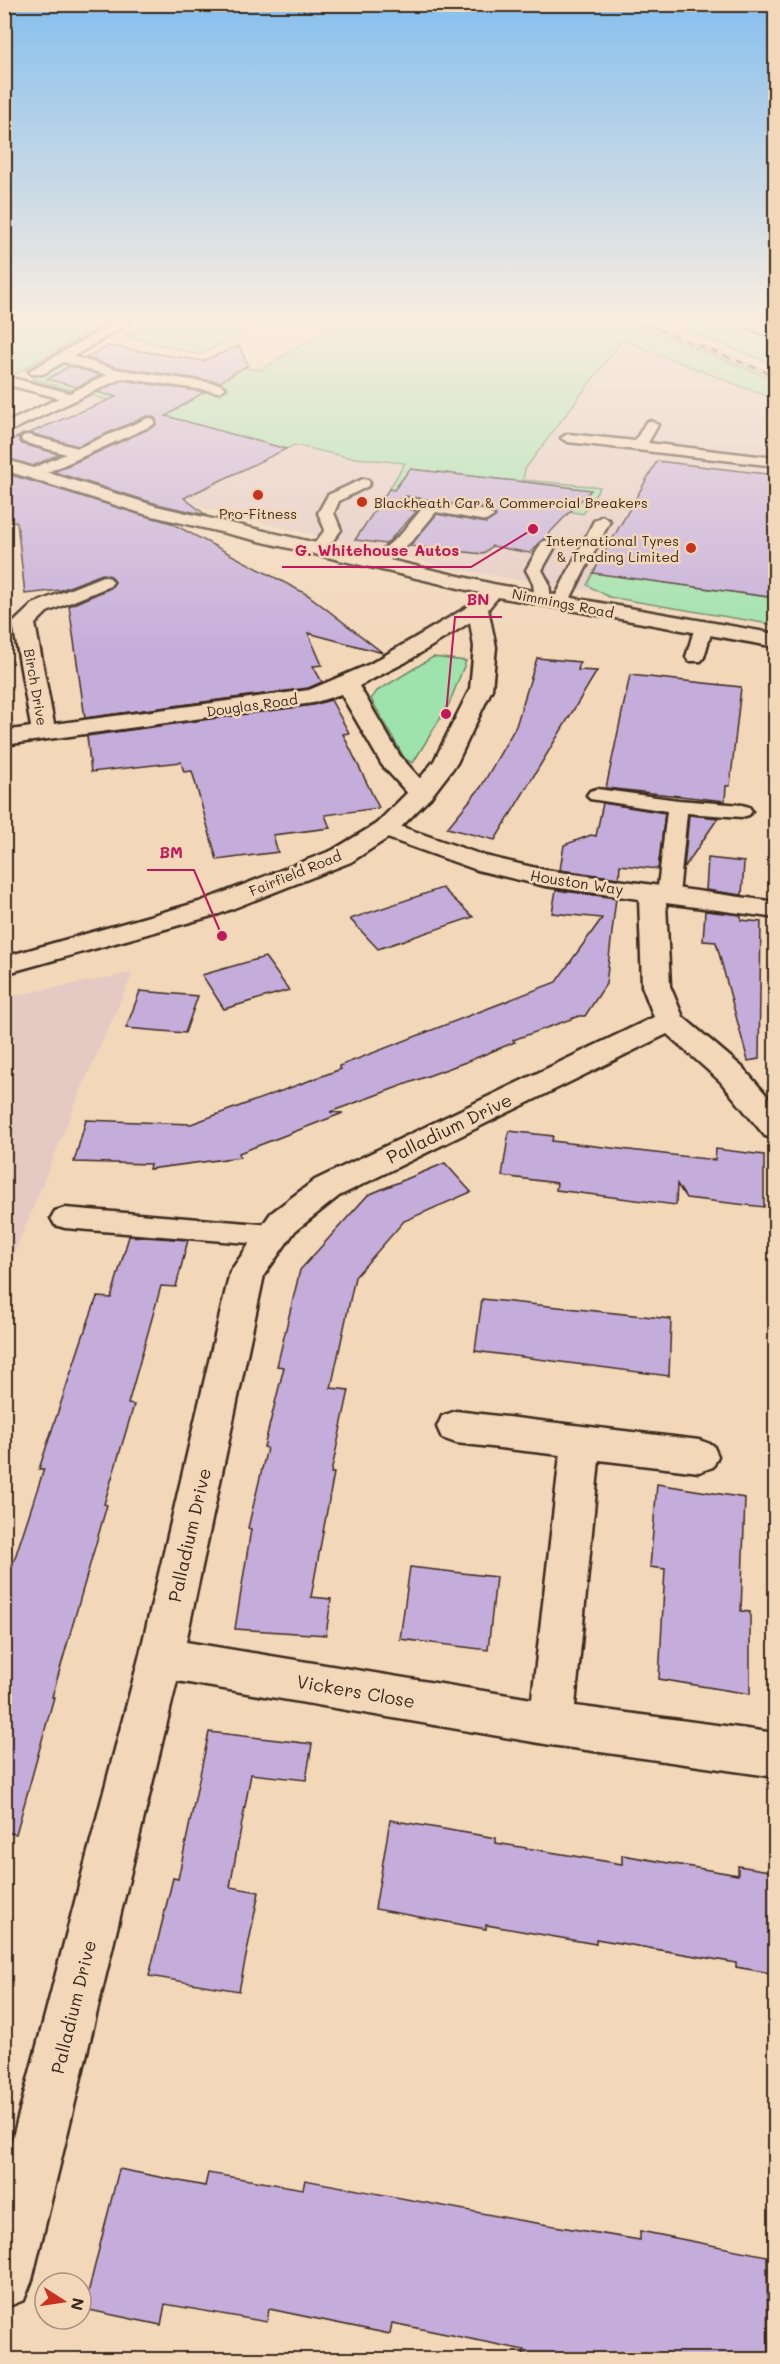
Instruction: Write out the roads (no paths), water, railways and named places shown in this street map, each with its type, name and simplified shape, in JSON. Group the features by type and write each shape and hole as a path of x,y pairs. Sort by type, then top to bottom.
{"street":[{"name":"Nimmings Road","path":"4,464 151,510 377,563 485,599 551,601 703,630 776,641"},
{"name":"Birch Drive","path":"44,734 24,622 40,608 103,582"},
{"name":"Douglas Road","path":"4,738 313,696 347,685 402,657 485,599"},
{"name":"Fairfield Road","path":"4,966 209,908 342,856 385,829 421,793 445,763 481,689 485,647 485,599"},
{"path":"347,685 390,760 421,793"},
{"name":"Houston Way","path":"385,829 477,862 545,878 776,909"},
{"path":"660,894 656,986 670,1021 731,1074 776,1128"},
{"name":"Palladium Drive","path":"4,2280 161,1658 248,1272 283,1222 327,1188 670,1021"},
{"path":"456,1427 699,1456"},
{"path":"551,1724 581,1442"},
{"name":"Vickers Close","path":"161,1658 551,1724 776,1755"}],"lane":[{"path":"34,473 125,432"},
{"path":"639,446 647,432"},
{"path":"568,438 776,462"},
{"path":"28,439 79,453"},
{"path":"318,549 333,530 326,513 333,498 363,483"},
{"path":"406,503 486,516"},
{"path":"377,563 408,536 432,507"},
{"path":"548,545 534,570 551,601 602,521"},
{"path":"695,657 703,630"},
{"path":"597,795 678,806 742,811"},
{"path":"660,894 678,806"},
{"path":"65,1218 273,1235"}],"place":[{"name":"Pro-Fitness","path":"258,495"},
{"name":"Blackheath Car & Commercial Breakers","path":"362,502"},
{"name":"G. Whitehouse Autos","path":"533,529"},
{"name":"International Tyres & Trading Limited","path":"691,548"},
{"name":"BN","path":"446,714"},
{"name":"BM","path":"222,936"}]}
